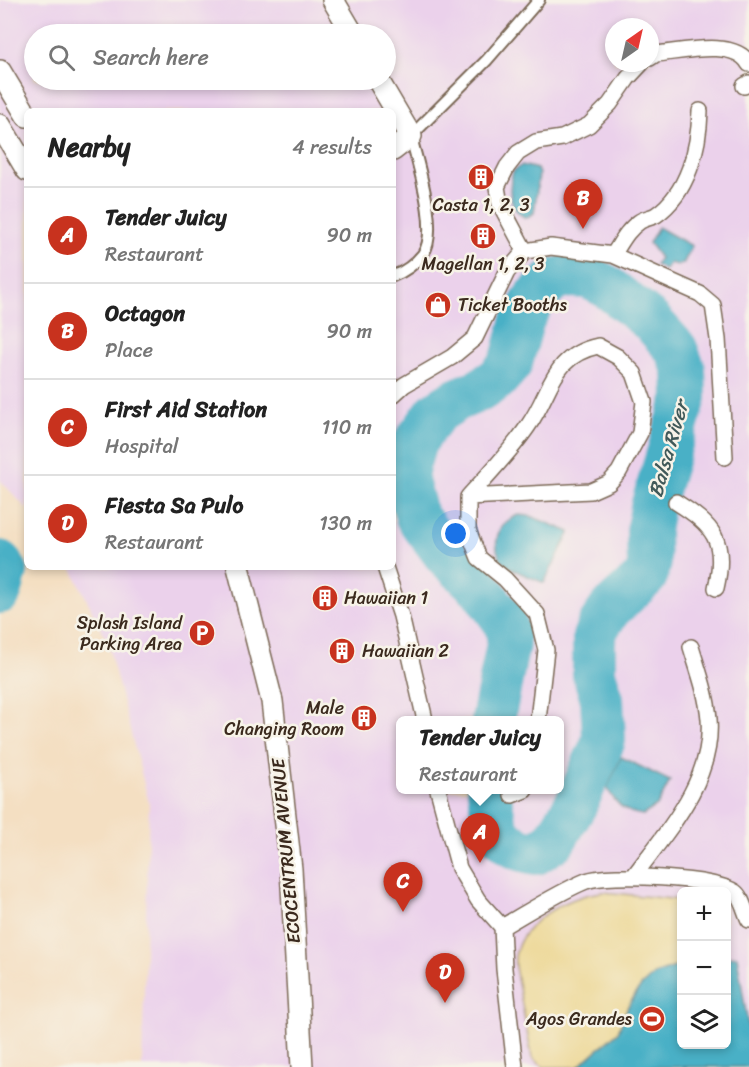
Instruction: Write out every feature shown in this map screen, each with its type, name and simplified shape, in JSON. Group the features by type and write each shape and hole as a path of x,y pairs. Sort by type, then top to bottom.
{"street":[{"path":"333,0 347,24"},
{"path":"659,54 726,49 743,55 749,64"},
{"path":"0,71 24,111"},
{"path":"525,251 500,204 497,187 507,167 519,153 536,142 562,138 589,124 610,104 634,72"},
{"path":"384,90 394,108"},
{"path":"396,111 411,136 396,148"},
{"path":"613,255 629,230 640,220 655,216 670,202 686,178 697,142 700,111"},
{"path":"0,125 24,165"},
{"path":"396,392 426,371 452,357 475,338 507,272 525,251 551,247 613,255 700,294 713,305 718,339 725,457"},
{"path":"468,497 591,490 609,483 619,472 640,433 644,402 634,374 618,357 598,346 583,349 568,359 549,385 530,424 468,497 468,530 479,558 505,579 537,614 546,651 538,716"},
{"path":"676,502 700,518 718,544 721,567 716,588"},
{"name":"ECOCENTRUM AVENUE","path":"239,570 272,701 291,869 302,1067"},
{"path":"386,570 401,616 424,716"},
{"path":"633,878 688,801 707,753 709,719 690,647"},
{"path":"439,794 459,868 478,900 501,927 515,1067"},
{"path":"501,927 588,880 633,878 689,881 723,886 738,894 749,920"}],"lane":[{"path":"396,275 403,272 423,254 428,243 429,216 411,136 487,60 539,0"}],"shaded area":[{"path":"0,0 749,0 749,1067 142,1067 149,803 107,641 72,570 396,570 396,108 24,108 24,506 0,480"}],"sand":[{"path":"603,892 677,900 677,966 655,974 628,1006 618,1032 578,1067 544,1067 532,1058 515,967 516,952 531,926 544,915 558,906 589,894"}],"water":[{"path":"522,165 537,169 539,174 534,213 526,218 513,204 510,191 513,171"},
{"path":"658,227 692,246 683,264 670,263 665,270 655,265 660,258 649,243"},
{"path":"518,515 530,516 570,532 544,583 511,568 499,557 497,539 499,531"},
{"path":"621,757 670,781 657,806 643,815 621,807 607,788"},
{"name":"Agos Grandes","path":"737,956 749,1031 749,1067 578,1067 618,1032 628,1006 641,986 655,974 677,966 677,1049 731,1049 731,957"}],"waterway":[{"name":"Balsa River","path":"490,794 496,824 505,840 512,846 536,853 554,841 576,804 604,740 602,699 594,674 594,637 610,609 646,576 649,566 648,532 652,507 685,397 684,370 676,349 652,322 606,286 588,277 569,276 553,280 535,298 523,319 511,363 497,379 436,413 415,442 407,470 407,481 417,517 446,556 481,589 502,618 508,631 508,644 494,716"},
{"path":"0,562 6,571 0,592"}],"place":[{"name":"Casta 1, 2, 3","path":"481,177"},
{"name":"Octagon","path":"583,229"},
{"name":"Magellan 1, 2, 3","path":"483,236"},
{"name":"Ticket Booths","path":"438,305"},
{"name":"Hawaiian 1","path":"325,598"},
{"name":"Splash Island Parking Area","path":"202,633"},
{"name":"Hawaiian 2","path":"342,651"},
{"name":"Male Changing Room","path":"364,718"},
{"name":"Tender Juicy","path":"480,863"},
{"name":"First Aid Station","path":"403,912"},
{"name":"Fiesta Sa Pulo","path":"445,1003"},
{"name":"Agos Grandes","path":"652,1019"}]}
